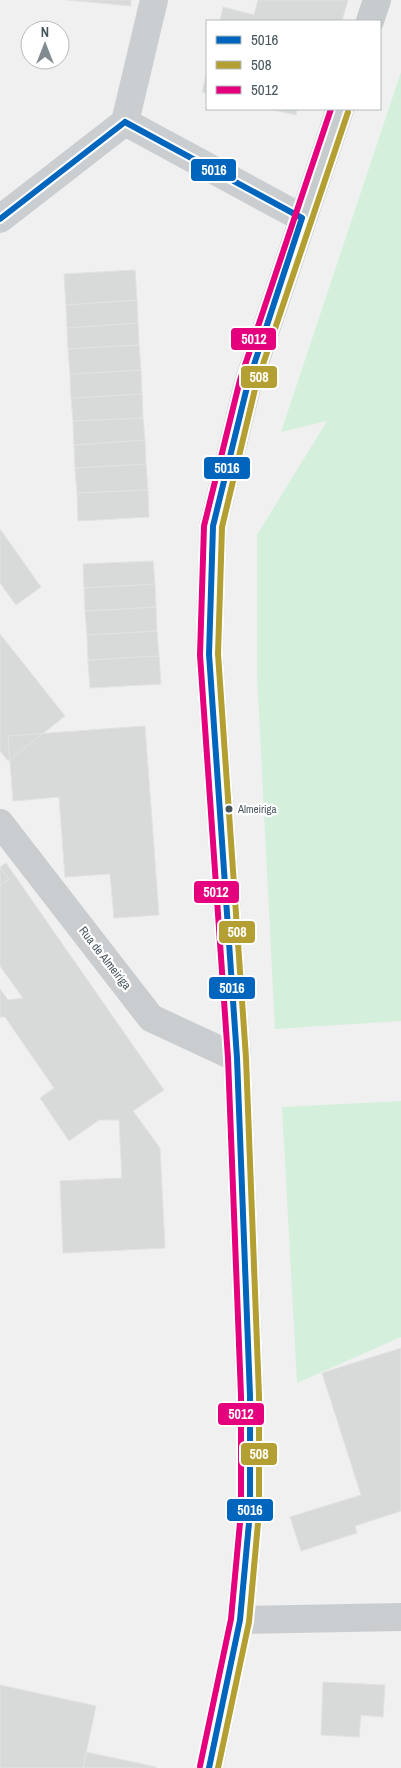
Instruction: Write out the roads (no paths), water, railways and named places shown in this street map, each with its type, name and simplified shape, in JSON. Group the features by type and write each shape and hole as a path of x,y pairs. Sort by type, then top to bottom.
{"main road":[{"path":"370,20 377,0"},
{"path":"208,1768 240,1620 250,1512 250,1396 237,1058 209,654 213,526 248,383 340,110"}],"street":[{"path":"0,219 125,122 154,0"},
{"path":"125,122 302,218"},
{"name":"Rua de Almeiriga","path":"0,823 151,1018 237,1058"},
{"path":"240,1620 401,1617"}],"place":[{"name":"Almeiriga","path":"229,809"}]}
